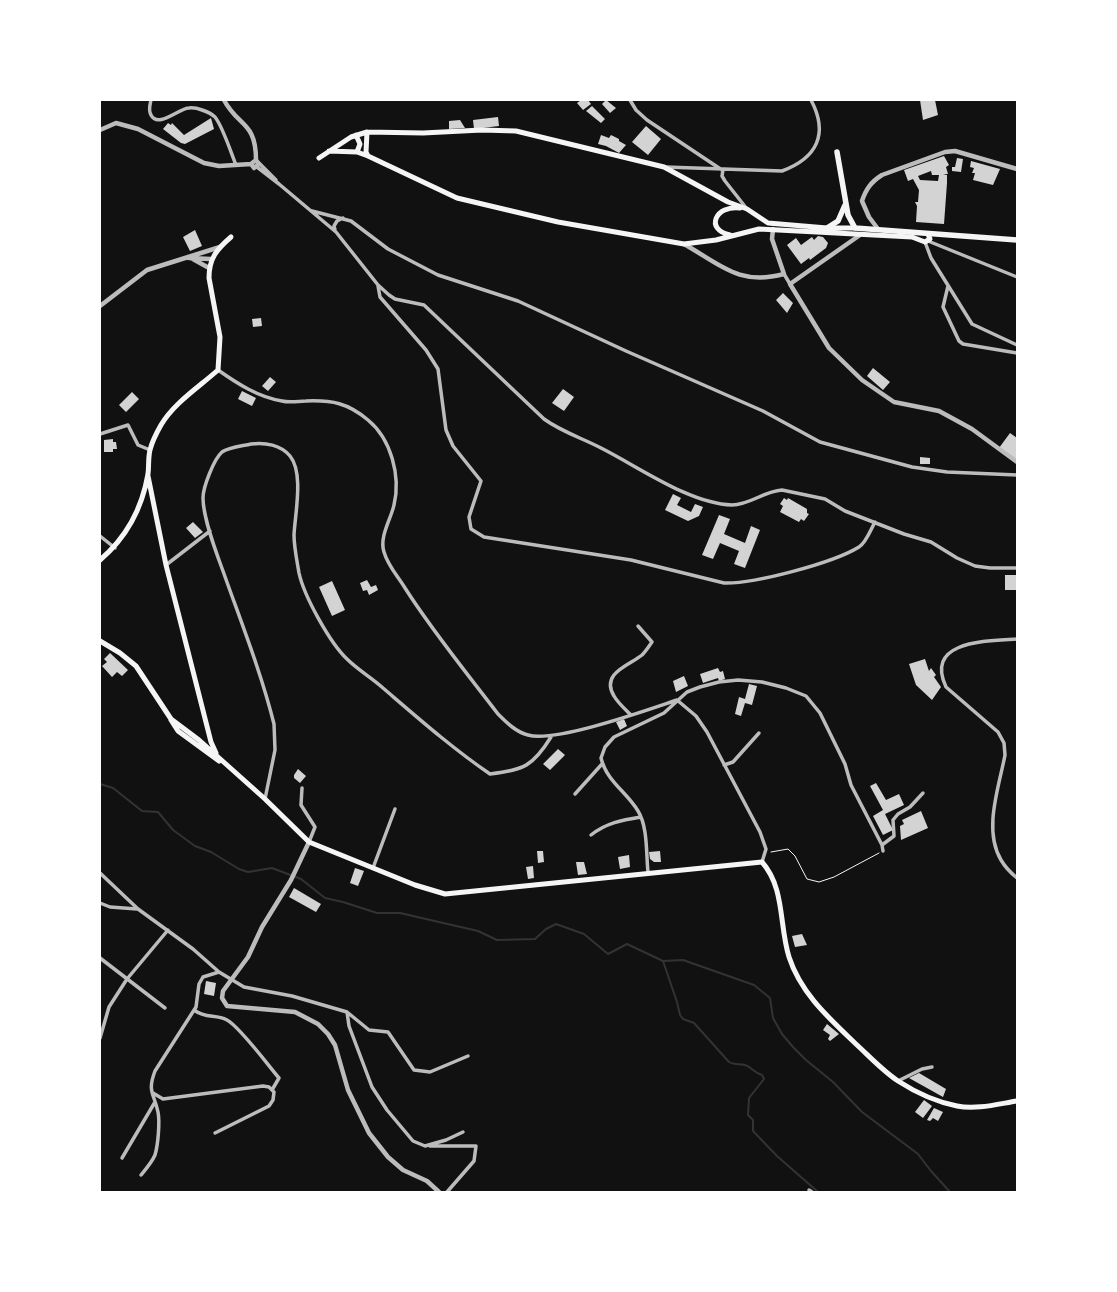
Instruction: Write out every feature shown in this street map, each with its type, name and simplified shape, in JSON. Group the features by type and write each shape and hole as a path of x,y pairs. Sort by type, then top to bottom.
{"main road":[{"path":"320,158 329,151 356,136 367,132 423,133 482,130 516,131 664,167 728,202 747,209 768,223 827,228 878,229 1017,240"},
{"path":"367,132 366,152 368,156"},
{"path":"356,136 360,144 356,152"},
{"path":"329,151 356,152 368,156 457,198 558,222 684,244 714,241 760,229 912,237 926,241 930,237 928,234"},
{"path":"837,152 850,221 855,228"},
{"path":"827,228 838,221 846,203"},
{"path":"732,236 720,231 715,219 723,211 729,208 747,209"},
{"path":"100,560 114,548 131,525 141,501 148,474 150,450 162,424 174,408 218,370 220,337 209,278 209,268 211,259 220,247 231,237"},
{"path":"148,474 166,565 208,731 214,749 227,766"},
{"path":"141,501 147,498 153,501"},
{"path":"100,641 120,653 136,666 178,731 192,743 227,766"},
{"path":"171,719 198,740 264,799 309,842 415,885 446,894 648,872 762,862 774,879 778,891 789,957 794,969 811,999 871,1058 898,1081 955,1106 976,1107 1017,1102"},
{"path":"192,743 208,731"}],"street":[{"path":"152,100 149,106 150,114 153,118 161,120 189,108 206,112 215,117 236,165"},
{"path":"224,100 227,106 247,126 254,139 257,163 279,184 336,232 378,285 395,299 424,305 552,425 699,499 723,504 738,505 775,490 782,490 825,499 845,511 904,534 931,542 957,558 975,566 990,568 1017,568"},
{"path":"630,100 636,110 647,120 723,170"},
{"path":"664,167 782,171 797,166 809,157 815,148 819,131 817,110 811,100"},
{"path":"100,130 116,123 138,129 204,163 219,166 251,164 253,167 257,163"},
{"path":"878,229 869,217 862,201 865,191 873,181 882,175 945,152 955,151 1017,169"},
{"path":"723,170 722,176 725,181 747,209"},
{"path":"311,210 351,221 388,249 438,275 518,301 626,351 763,411 820,442 912,467 947,472 1017,475"},
{"path":"336,232 334,226 337,221 343,218"},
{"path":"773,229 772,239 784,274 829,348 862,380 894,402 939,411 972,429 1017,462"},
{"path":"790,284 860,235"},
{"path":"926,241 1017,277"},
{"path":"926,241 931,258 972,324 1017,345"},
{"path":"684,244 732,272 757,279 784,274"},
{"path":"183,259 196,253 220,247"},
{"path":"189,257 209,268"},
{"path":"100,306 147,270 189,257 211,259"},
{"path":"378,285 380,297 426,350 438,369 446,430 453,446 481,481 469,517 471,529 484,537 631,560 724,583 735,583 763,579 831,559 860,547 874,522"},
{"path":"948,286 943,307 959,341 963,344 1017,353"},
{"path":"218,370 261,396 284,402 328,400 353,409 368,420 377,430 390,452 396,474 395,504 384,538 383,550 389,567 404,586 418,610 498,714 511,727 528,735 551,737 631,715 677,700"},
{"path":"100,434 128,425 138,445 150,450"},
{"path":"264,799 276,742 274,724 266,695 210,531 203,497 206,482 222,452 238,446 270,444 282,449 290,457 295,466 298,493 294,537 299,575 310,603 333,641 347,659 376,681 460,754 490,774 509,772 525,766 539,756 551,737"},
{"path":"166,565 210,531"},
{"path":"100,536 114,548"},
{"path":"631,715 614,696 611,689 612,678 622,666 642,655 652,642 638,626"},
{"path":"1017,639 973,643 960,646 947,656 943,662 941,670 942,678 946,687 998,732 1004,743 1005,755 991,828 994,846 1001,861 1017,878"},
{"path":"648,872 643,826 638,811 607,775 601,758 605,747 614,737 664,713 687,692 719,682 738,680 762,682 806,696 820,713 845,764 851,785 882,844 883,851"},
{"path":"677,700 696,716 707,732 760,832 766,849 762,862"},
{"path":"724,765 733,762 759,733"},
{"path":"575,794 602,764"},
{"path":"302,788 301,805 315,827 291,880 262,926 248,957 230,979 223,991 222,998 228,1006 295,1012 307,1017 328,1034 335,1045 348,1090 369,1133 388,1157 403,1170 427,1181 439,1192"},
{"path":"882,844 894,836 893,820 898,814 910,807 923,793"},
{"path":"373,868 395,809"},
{"path":"591,835 600,828 612,823 640,817"},
{"path":"100,873 138,909 168,930 219,972 244,988 292,996 347,1012 369,1030 388,1032 414,1070 430,1072 468,1056"},
{"path":"100,903 110,906 138,909"},
{"path":"100,1038 109,1007 127,979 168,930"},
{"path":"100,958 165,1008"},
{"path":"141,1175 154,1155 159,1123 155,1102 152,1095 151,1082 155,1071 194,1010 199,984 203,977 219,972"},
{"path":"194,1010 204,1016 221,1018 232,1024 279,1078 272,1090"},
{"path":"347,1012 349,1026 372,1087 387,1110 413,1141 425,1146 476,1146 474,1161 447,1192"},
{"path":"898,1081 922,1069 932,1067"},
{"path":"153,1093 163,1099 263,1086 269,1087 274,1092 274,1100 269,1106 215,1133"},
{"path":"122,1158 155,1102"},
{"path":"425,1146 446,1140 464,1132"}],"path":[{"path":"764,854 788,849 795,856 807,879 819,882 834,877 883,851"}],"building":[{"path":"581,100 588,100 591,104 583,110 577,103"},
{"path":"606,100 616,108 610,113 602,104"},
{"path":"920,100 935,100 938,115 923,120"},
{"path":"592,106 605,119 601,123 586,111"},
{"path":"498,117 499,126 474,129 473,120"},
{"path":"211,118 214,129 185,144 181,143 163,129 168,123 171,125 172,123 184,135"},
{"path":"460,120 465,128 449,129 449,121"},
{"path":"646,126 661,139 648,155 632,142"},
{"path":"601,135 609,138 611,135 626,145 619,153 606,146 598,144"},
{"path":"944,156 949,165 946,167 948,174 943,174 947,175 944,224 916,222 917,206 915,202 918,202 919,190 913,179 908,181 904,170","holes":["931,171 932,175 939,175 938,181 920,180 918,176"]},
{"path":"957,158 963,159 961,172 952,171 952,167 955,167"},
{"path":"971,161 1000,169 993,185 973,180 975,173 972,173 974,168 970,167"},
{"path":"195,230 202,246 190,251 183,237"},
{"path":"818,236 823,237 828,243 826,248 810,260 809,258 801,264 787,245 796,238 801,245 812,237 814,240"},
{"path":"783,293 793,303 787,313 776,300"},
{"path":"261,318 262,326 253,327 252,319"},
{"path":"873,368 890,382 883,390 867,376"},
{"path":"270,377 276,382 268,391 262,386"},
{"path":"563,389 574,397 564,411 552,403"},
{"path":"242,391 256,398 252,406 238,399"},
{"path":"132,392 139,399 126,412 119,405"},
{"path":"1010,433 1017,438 1017,461 999,448"},
{"path":"113,439 113,442 116,442 117,449 113,449 113,452 104,452 104,440"},
{"path":"920,457 930,458 930,464 920,464"},
{"path":"673,494 681,498 677,505 691,512 695,504 703,507 699,516 688,521 665,510"},
{"path":"784,498 787,500 788,498 807,509 807,513 809,514 804,521 801,519 799,522 780,512 783,506 780,504"},
{"path":"719,515 730,519 724,534 745,543 751,526 760,530 745,568 734,564 739,551 720,543 713,559 702,555"},
{"path":"193,522 203,532 195,538 186,528"},
{"path":"1005,575 1017,575 1017,590 1005,590"},
{"path":"367,580 371,587 376,585 378,590 369,595 367,590 363,591 360,583"},
{"path":"332,581 345,610 332,616 319,587"},
{"path":"110,653 128,670 122,676 117,672 112,677 102,666 107,662 104,659"},
{"path":"925,659 929,671 931,668 936,675 934,677 941,687 932,700 916,685 909,664"},
{"path":"718,668 720,672 723,671 725,679 719,681 718,678 703,683 700,674"},
{"path":"684,676 688,686 676,692 673,681"},
{"path":"749,684 757,686 752,705 745,703 741,716 735,714 739,697 745,699"},
{"path":"624,719 627,726 620,730 616,722"},
{"path":"558,749 565,755 550,770 543,764"},
{"path":"298,769 306,776 300,783 294,778 294,775"},
{"path":"876,783 886,800 899,794 904,805 885,814 893,830 883,835 873,816 883,810 870,786"},
{"path":"921,811 928,828 901,840 900,826 904,824 902,820"},
{"path":"537,851 543,851 544,862 538,863"},
{"path":"660,851 661,862 654,862 650,859 649,852"},
{"path":"629,855 630,867 620,869 618,857"},
{"path":"576,862 584,862 587,874 578,875"},
{"path":"533,866 534,878 528,879 526,867"},
{"path":"355,868 364,871 358,886 350,883"},
{"path":"294,888 321,904 316,912 289,897"},
{"path":"802,934 807,945 795,947 792,936"},
{"path":"206,981 216,983 214,996 204,994"},
{"path":"827,1024 839,1034 830,1041 828,1039 830,1035 823,1030"},
{"path":"919,1073 946,1089 943,1097 909,1078"},
{"path":"924,1100 932,1106 923,1118 915,1112"},
{"path":"934,1108 943,1112 938,1121 933,1118 930,1121 927,1120"}],"waterway":[{"path":"100,784 113,788 142,811 158,812 173,830 195,846 211,852 239,869 248,872 272,868 301,879 325,898 377,913 400,913 478,931 497,940 535,939 546,929 556,924 584,934 608,954 627,944 663,961 683,960 754,985 770,998 773,1018 782,1034 793,1047 806,1060 833,1082 862,1112 918,1154 950,1192"},
{"path":"663,961 680,1015 683,1019 694,1023 729,1062 733,1064 743,1064 762,1075 764,1079 749,1098 748,1115 753,1120 753,1131 777,1156 818,1192"}]}
